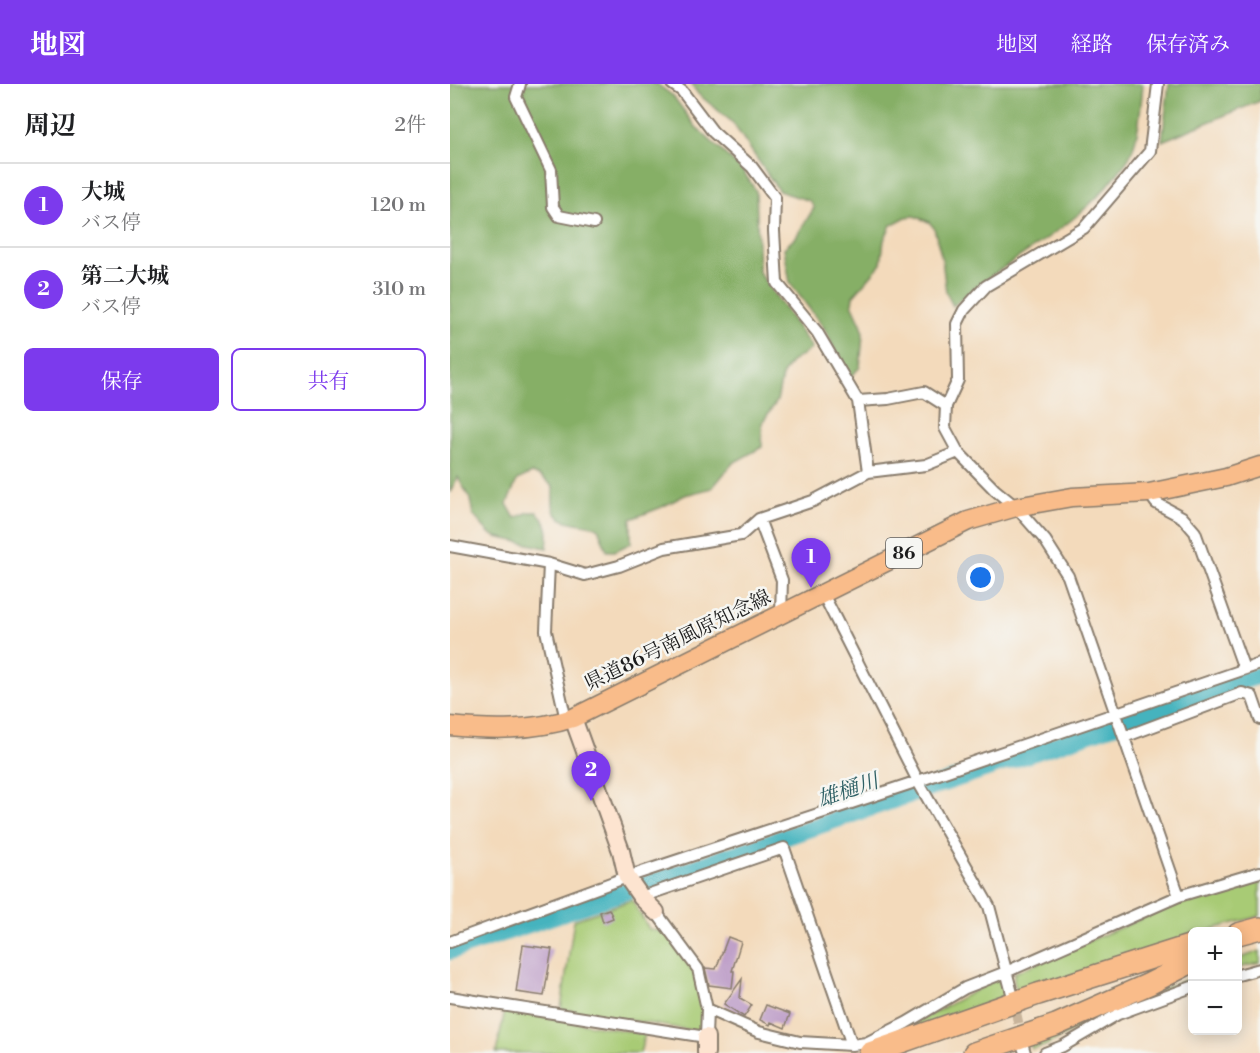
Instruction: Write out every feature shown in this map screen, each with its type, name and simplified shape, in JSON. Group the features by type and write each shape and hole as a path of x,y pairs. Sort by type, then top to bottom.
{"highway":[{"path":"861,1049 1188,946"},
{"path":"974,1053 1056,1025 1188,964"}],"main road":[{"name":"県道86号南風原知念線","path":"450,726 506,730 570,719 968,521 1016,507 1072,497 1149,493 1226,477 1260,466"}],"street":[{"path":"520,84 516,97 551,170 553,207 559,216 594,223"},
{"path":"672,84 682,90 713,132 752,167 776,198 774,231 777,283 817,332 858,401 868,472"},
{"path":"1158,84 1150,151 1084,228 986,286 964,309 957,324 958,380 946,406 945,428 958,452 995,490 1016,507 1045,540 1068,576 1179,896"},
{"path":"858,401 888,399 924,392 946,406"},
{"path":"450,546 549,564 585,575 619,566 664,548 741,535 759,519 813,501 868,472 926,465 958,452"},
{"path":"1149,493 1156,503 1182,517 1195,532 1244,669"},
{"path":"759,519 782,580 781,615"},
{"path":"450,997 706,1045 707,1009 698,969 656,912 634,887 570,719 546,631 549,564"},
{"path":"823,594 921,786 989,906 1012,997"},
{"path":"634,887 921,786 1115,713 1260,664"},
{"path":"1124,737 1242,693 1252,696 1260,719"},
{"path":"450,942 634,887 784,848 861,1049"},
{"path":"861,1049 866,1043 906,1023 965,988 1179,896 1260,872"},
{"path":"1242,974 1260,969"},
{"path":"1045,1053 1063,1046 1118,1014 1188,988"},
{"path":"707,1009 759,1032 800,1042 861,1049"}],"green space":[{"path":"450,84 657,84 673,96 696,127 743,171 756,191 759,272 812,348 790,363 782,376 777,401 762,423 762,447 733,463 712,488 685,495 631,519 631,543 615,551 607,551 598,528 567,521 557,515 553,508 553,486 532,473 517,480 507,504 515,518 529,512 537,512 541,516 547,528 547,548 496,537 489,533 473,515 470,499 458,477 450,493"},
{"path":"691,84 1143,84 1133,149 1126,163 1099,195 1060,229 995,273 953,306 946,292 942,259 934,228 929,222 914,216 906,217 891,225 884,240 881,264 853,296 852,304 862,326 863,335 860,367 849,379 824,328 790,283 784,248 796,237 814,208 810,201 779,191 732,122 698,94"},
{"path":"1169,84 1260,84 1260,101 1162,141"},
{"path":"1260,877 1260,916 1220,927 1188,927 1188,937 1018,994 1014,973 1185,900"},
{"path":"632,900 649,929 667,933 692,966 698,978 701,993 702,1032 561,1009 574,920"},
{"path":"1260,951 1260,963 1242,967 1242,958"},
{"path":"1188,979 1188,982 1100,1016 1045,1046 1032,1049 1028,1040"},
{"path":"995,980 1005,983 1008,997 879,1042"},
{"path":"505,1010 645,1034 640,1053 496,1053"}],"building":[{"path":"609,909 613,918 603,922 600,912"},
{"path":"728,937 741,942 732,971 734,971 732,988 709,985 705,968 716,969"},
{"path":"523,945 552,949 544,996 516,992"},
{"path":"742,979 740,998 752,1005 744,1017 724,1004"},
{"path":"766,1005 790,1014 785,1028 760,1020"}],"waterway":[{"name":"雄樋川","path":"450,951 1260,675"}],"tunnel":[{"path":"1013,999 1022,1040"}],"place":[{"name":"大城","path":"811,588"},
{"name":"第二大城","path":"591,801"}]}
